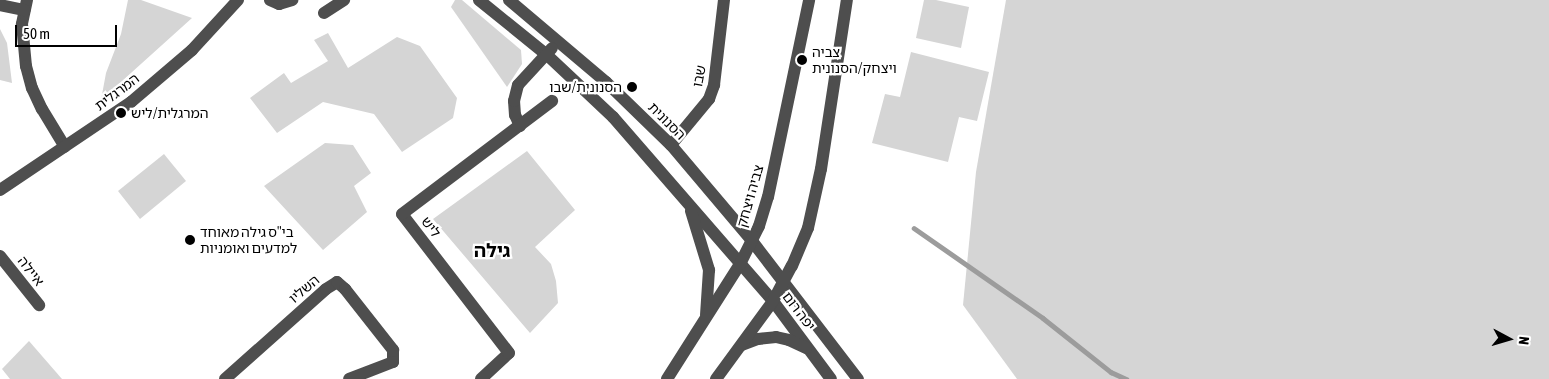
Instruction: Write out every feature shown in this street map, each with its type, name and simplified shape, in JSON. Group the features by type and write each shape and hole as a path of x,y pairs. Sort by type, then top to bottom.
{"street":[{"name":"המרגלית","path":"0,190 131,102 186,56 238,0"},
{"path":"270,0 279,4 292,0"},
{"path":"324,13 344,0"},
{"path":"479,0 547,55 613,117 740,264"},
{"name":"הסנונית","path":"509,0 559,41 671,144 784,282"},
{"name":"שבו","path":"671,144 703,108 712,92 724,0"},
{"name":"צביה ויצחק","path":"667,379 706,321 752,241 768,197 809,0"},
{"path":"716,379 773,301 804,238 816,196 847,0"},
{"path":"0,6 26,5 24,47 32,88 65,147"},
{"path":"520,126 514,101 518,85 559,41"},
{"name":"ליש","path":"480,379 509,353 402,214 552,101"},
{"path":"687,201 708,264 710,291 706,321"},
{"name":"איילה","path":"0,256 39,305"},
{"name":"יפה רום","path":"740,264 773,301 831,379"},
{"name":"השליו","path":"225,379 326,289 337,282 346,288 393,350 393,362 349,379"},
{"name":"יפה רום","path":"784,282 858,379"},
{"path":"742,345 758,338 776,337 796,342 810,351"}],"shaded area":[{"path":"128,0 141,0 192,18 101,100 106,73 121,34"},
{"path":"455,0 462,0 521,50 522,64 507,87 451,7"},
{"path":"924,0 936,0 969,7 961,48 916,38"},
{"path":"1006,0 1549,0 1549,379 1017,379 963,305 976,172"},
{"path":"0,29 7,43 12,83 0,80"},
{"path":"328,33 348,68 397,37 420,46 457,98 453,118 402,152 374,114 323,102 277,133 250,98 284,73 291,83 328,61 314,40"},
{"path":"911,52 989,72 977,121 959,117 948,162 872,143 885,94 900,97"},
{"path":"325,143 353,145 371,173 354,186 367,212 323,250 264,186"},
{"path":"527,151 575,210 535,247 551,264 556,281 558,303 530,333 433,219"},
{"path":"164,154 186,181 140,219 118,191"},
{"path":"29,341 62,379 10,379 2,369"}],"waterway":[{"path":"914,228 1043,318 1111,372 1126,379"}],"place":[{"name":"צביה ויצחק/הסנונית","path":"802,60"},
{"name":"הסנונית/שבו","path":"632,87"},
{"name":"המרגלית/ליש","path":"121,113"},
{"name":"בי\"ס גילה מאוחד למדעים ואומניות","path":"190,240"}],"district":[{"name":"גילה","path":"492,251"}]}
